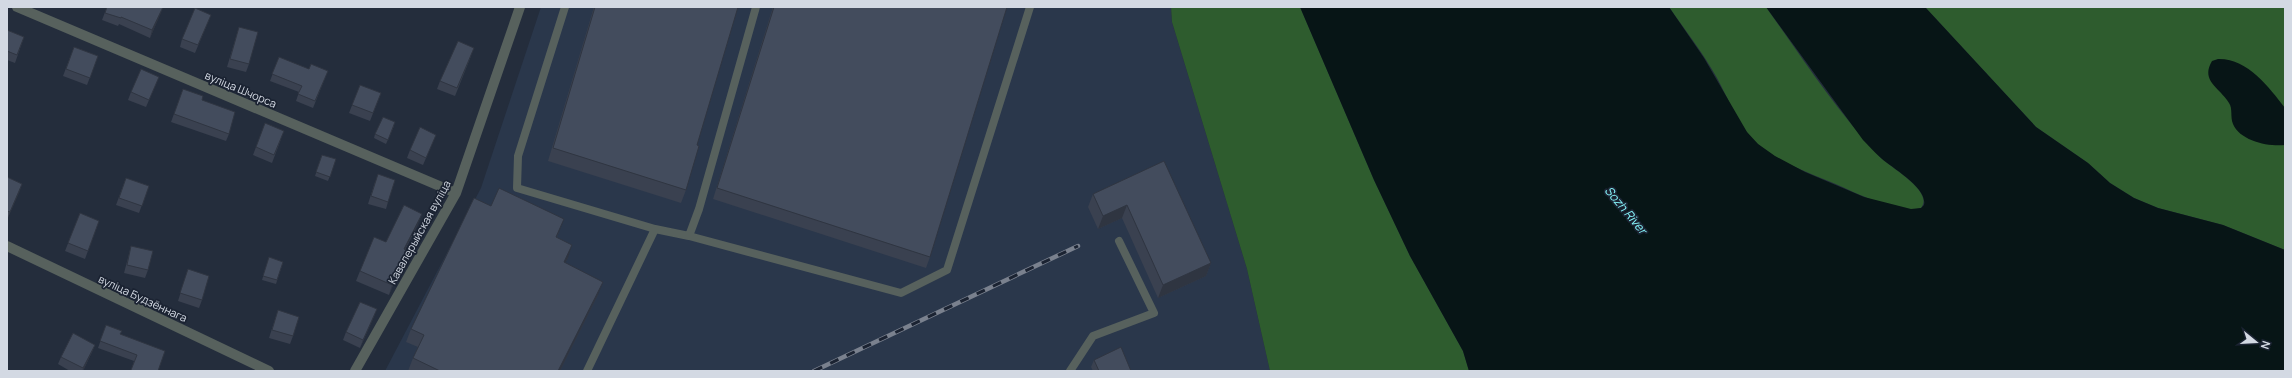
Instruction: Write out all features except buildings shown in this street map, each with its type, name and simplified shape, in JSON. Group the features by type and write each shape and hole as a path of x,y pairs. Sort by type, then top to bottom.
{"street":[{"name":"вуліца Шчорса","path":"17,7 456,193"},
{"name":"Кавалерыйская вуліца","path":"356,371 456,193 520,7"},
{"name":"вуліца Будзённага","path":"7,246 269,371"}],"lane":[{"path":"565,7 518,156 517,188 654,229 689,236 901,293 947,270 1030,7"},
{"path":"689,236 701,202 756,7"},
{"path":"587,371 654,229"},
{"path":"1070,371 1093,336 1154,313 1119,241"}],"shaded area":[{"path":"541,7 1171,7 1172,22 1247,269 1270,371 385,371 481,188"}],"green space":[{"path":"1171,7 1300,7 1374,180 1410,256 1463,351 1469,371 1270,371 1247,269 1172,22"},
{"path":"1669,7 1766,7 1820,83 1863,138 1884,161 1909,180 1922,194 1924,201 1921,208 1905,209 1866,197 1791,165 1769,153 1752,138 1740,122 1712,69"},
{"path":"1925,7 2285,7 2285,250 2223,225 2158,208 2134,198 2110,183 2088,163 2036,127"}],"water":[{"name":"Sozh River","path":"1300,7 1669,7 1704,58 1747,132 1758,144 1775,156 1805,172 1864,197 1911,209 1921,208 1924,205 1924,199 1921,192 1908,179 1881,158 1863,140 1766,7 1925,7 2036,127 2088,163 2110,183 2134,198 2158,208 2223,225 2285,250 2285,371 1469,371 1463,351 1410,256 1374,180"},
{"path":"2218,59 2238,63 2248,69 2264,83 2279,100 2285,108 2285,145 2271,145 2256,142 2248,139 2237,130 2232,121 2230,105 2213,84 2208,74 2212,61"}],"railway":[{"path":"814,371 1078,246"}]}
